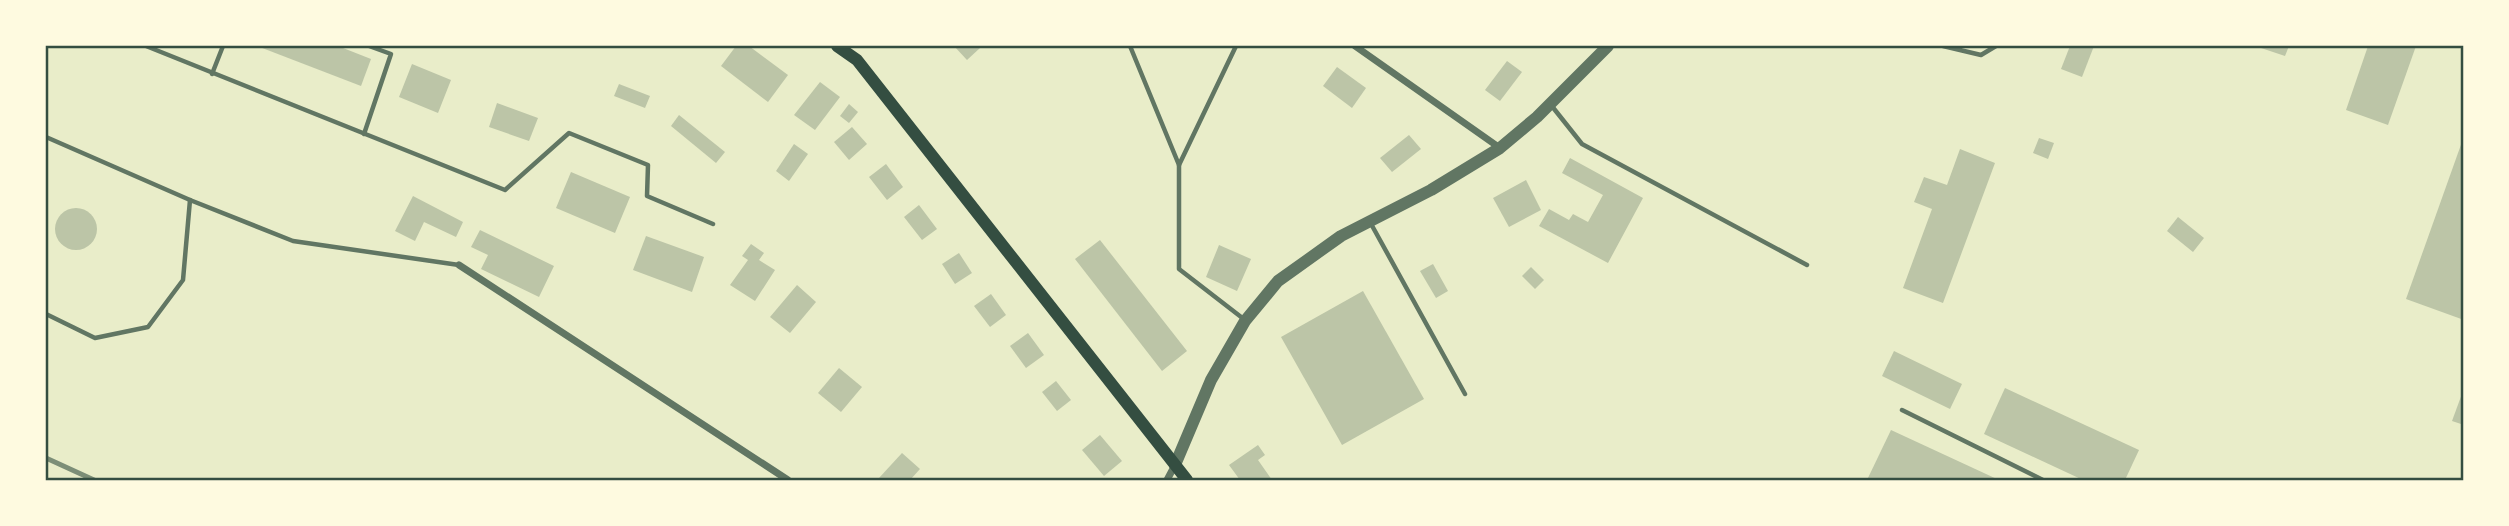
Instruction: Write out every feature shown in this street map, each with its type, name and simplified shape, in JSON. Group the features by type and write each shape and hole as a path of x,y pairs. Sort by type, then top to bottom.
{"main road":[{"path":"837,46 857,60 1188,481"}],"street":[{"path":"1355,46 1500,148"},
{"path":"1167,481 1211,380 1245,321 1278,281 1341,236 1431,190 1500,148 1550,104 1608,46"},
{"path":"459,265 788,481"}],"lane":[{"path":"146,46 505,190 569,133 648,165 647,196 713,223"},
{"path":"212,74 223,46"},
{"path":"364,134 391,54 369,46"},
{"path":"1130,46 1179,165 1179,269 1245,321"},
{"path":"1179,165 1236,46"},
{"path":"1943,46 1981,55 1996,46"},
{"path":"1550,104 1582,144 1807,265"},
{"path":"46,137 190,200 293,241 459,265"},
{"path":"46,314 95,338 148,327 183,281 190,200"},
{"path":"1370,222 1465,394"},
{"path":"1902,410 2043,481"}],"building":[{"path":"257,46 338,46 371,59 361,86"},
{"path":"736,46 749,46 788,75 768,102 721,66"},
{"path":"954,46 977,46 980,48 967,60"},
{"path":"2070,46 2094,46 2082,77 2061,69"},
{"path":"2255,46 2289,46 2285,56"},
{"path":"2368,46 2416,46 2388,125 2346,110"},
{"path":"1507,61 1522,72 1500,101 1485,90"},
{"path":"412,64 451,80 438,113 399,97"},
{"path":"1337,67 1366,88 1352,108 1323,86"},
{"path":"820,82 840,97 815,130 794,115"},
{"path":"619,84 650,96 645,108 614,96"},
{"path":"497,103 538,118 529,141 489,127"},
{"path":"849,104 858,112 849,123 840,116"},
{"path":"679,115 725,152 716,163 671,126"},
{"path":"852,127 867,144 849,160 834,142"},
{"path":"1409,135 1421,149 1392,172 1380,158"},
{"path":"2039,138 2054,143 2048,159 2033,153"},
{"path":"2464,139 2464,320 2406,299"},
{"path":"794,144 808,154 789,181 776,171"},
{"path":"1960,149 1995,163 1943,303 1903,288 1932,209 1914,202 1924,177 1947,185"},
{"path":"1570,158 1643,198 1608,263 1539,226 1549,209 1569,220 1573,214 1588,222 1603,195 1562,173"},
{"path":"886,164 903,187 887,200 869,177"},
{"path":"571,172 630,197 615,233 556,208"},
{"path":"1526,180 1541,210 1509,227 1493,198"},
{"path":"413,196 463,222 456,237 424,222 415,241 395,231"},
{"path":"919,205 937,229 922,240 904,217"},
{"path":"76,208 91,214 97,229 91,244 76,250 61,244 55,229 61,214"},
{"path":"2178,217 2204,238 2193,252 2167,231"},
{"path":"480,230 554,266 539,297 481,269 488,255 471,247"},
{"path":"646,236 704,257 692,292 633,270"},
{"path":"1100,240 1187,351 1162,371 1075,259"},
{"path":"751,244 764,253 759,260 775,270 755,301 730,285 748,260 742,256"},
{"path":"1219,245 1251,259 1237,291 1206,277"},
{"path":"959,253 972,273 955,284 942,264"},
{"path":"1433,264 1448,291 1436,298 1420,271"},
{"path":"1531,267 1544,280 1535,289 1522,276"},
{"path":"797,285 816,302 790,333 770,317"},
{"path":"1363,291 1424,399 1342,445 1281,337"},
{"path":"991,294 1006,315 990,327 974,306"},
{"path":"1028,333 1044,355 1026,368 1010,346"},
{"path":"1894,351 1962,384 1950,409 1882,376"},
{"path":"839,368 862,387 841,412 818,393"},
{"path":"1056,381 1071,400 1057,411 1042,392"},
{"path":"2005,388 2139,450 2125,480 2083,480 1984,434"},
{"path":"2464,391 2464,425 2452,421"},
{"path":"1891,430 1999,480 1867,480"},
{"path":"1100,435 1122,461 1104,476 1082,450"},
{"path":"1258,445 1265,455 1258,460 1272,480 1240,480 1229,465"},
{"path":"902,453 920,469 910,480 879,478"}],"railway":[{"path":"46,458 94,480"}]}
